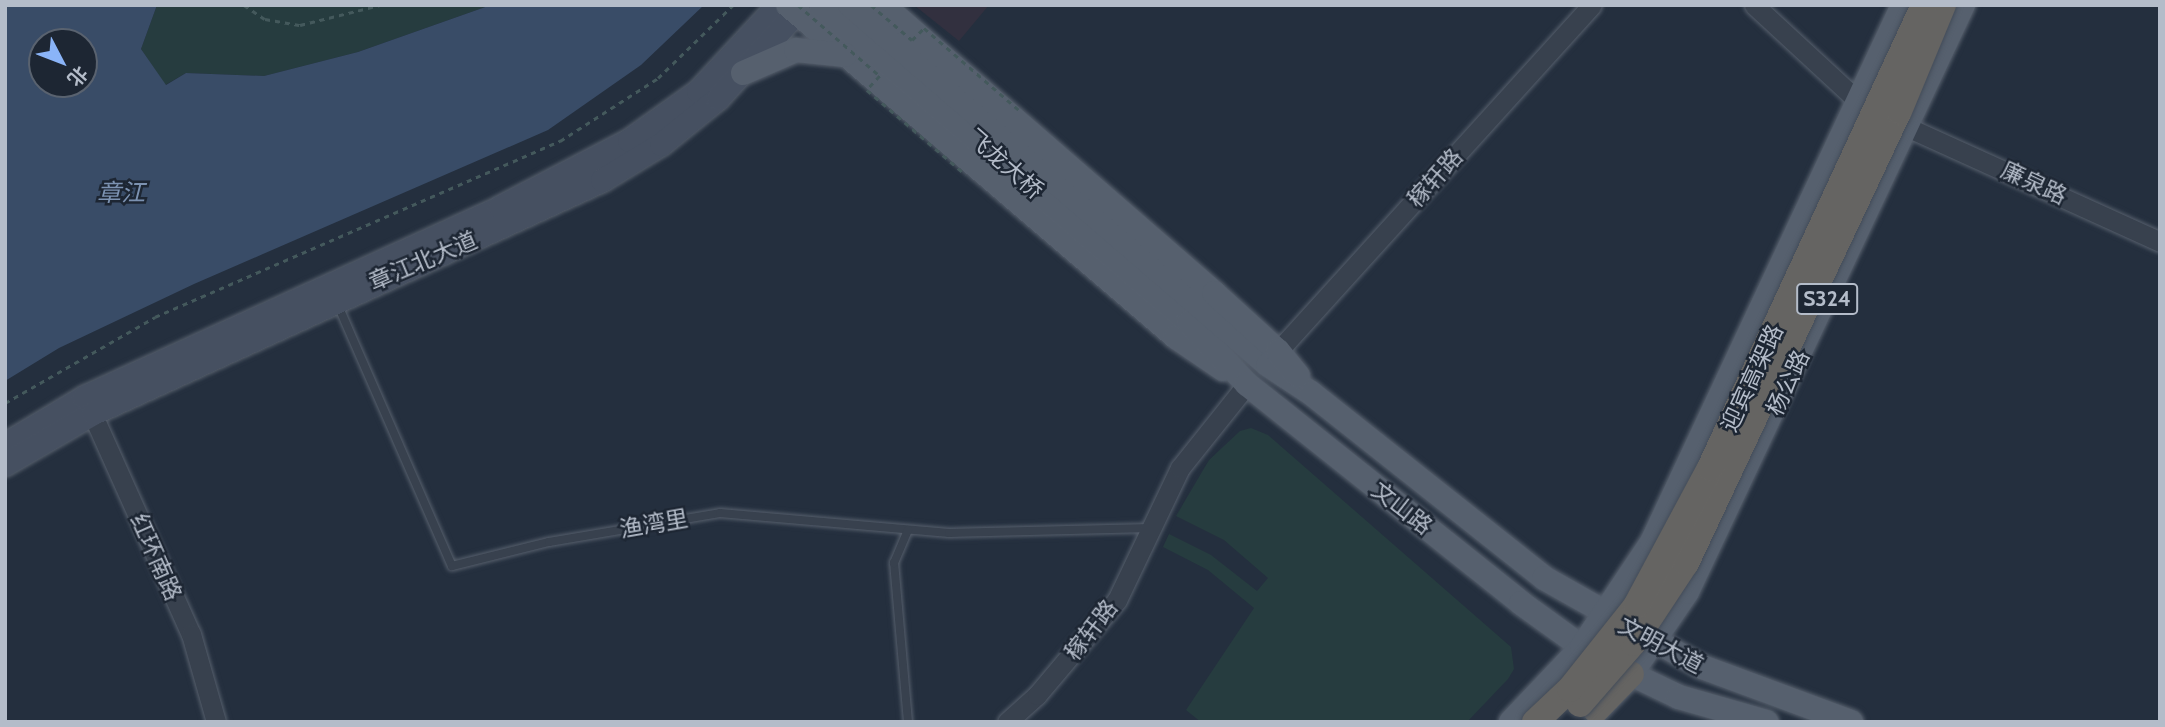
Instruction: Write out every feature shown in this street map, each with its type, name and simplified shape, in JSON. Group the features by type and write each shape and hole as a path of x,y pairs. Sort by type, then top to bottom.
{"highway":[{"name":"迎宾高架路","path":"1535,722 1570,689 1615,634 1654,572 1710,468 1924,5"},
{"name":"迎宾高架路","path":"1561,722 1633,643 1686,563 1893,124 1943,5"},
{"name":"文明大道","path":"1590,716 1631,674"}],"main road":[{"name":"飞龙大桥","path":"821,5 1195,315"},
{"name":"飞龙大桥","path":"850,5 1195,315"},
{"path":"883,5 1278,351 1311,393"},
{"name":"S324","path":"1605,616 1652,542 1903,5"},
{"name":"杨公路","path":"1631,674 1687,592 1740,485 1963,5"},
{"path":"793,7 1176,337 1247,384"},
{"name":"章江北大道","path":"5,464 88,405 602,180 681,128 743,73 793,7"},
{"name":"章江北大道","path":"5,444 500,207 629,140 698,91 793,7"},
{"path":"743,73 796,50 848,56"},
{"name":"文山路","path":"1195,315 1247,384 1582,647 1631,674"},
{"name":"文山路","path":"1195,315 1311,393 1544,578 1605,616"},
{"name":"文明大道","path":"1511,722 1582,647 1605,616 1654,643 1753,688 1851,722"},
{"name":"文明大道","path":"1631,674 1679,697 1766,722"}],"street":[{"name":"稼轩路","path":"1278,351 1592,5"},
{"path":"1754,5 1858,102"},
{"name":"廉泉路","path":"1907,127 2160,242"},
{"name":"稼轩路","path":"1006,722 1037,695 1116,600 1180,468 1247,384"},
{"name":"红环南路","path":"88,405 191,634 216,722"}],"lane":[{"name":"渔湾里","path":"335,299 452,566 549,542 720,513 949,533 1151,528"},
{"path":"908,530 894,563 908,722"}],"path":[{"path":"244,5 265,19 300,25 380,5"},
{"path":"5,403 155,317 560,141 658,78 733,5"},
{"path":"871,5 912,40 924,27 1019,110"},
{"path":"793,7 880,76 867,90 966,175"}],"shaded area":[{"path":"914,5 989,5 959,41"}],"green space":[{"path":"157,5 491,5 358,52 264,76 186,73 165,85 141,49"},
{"path":"1251,428 1268,435 1511,647 1514,669 1508,679 1467,722 1201,722 1186,710 1254,608 1208,570 1163,547 1169,534 1211,555 1257,591 1268,578 1224,540 1176,516 1209,460 1240,431"}],"water":[{"name":"章江","path":"5,5 157,5 141,49 166,85 186,73 264,76 358,52 491,5 704,5 641,65 548,130 194,284 59,348 5,381"}]}
